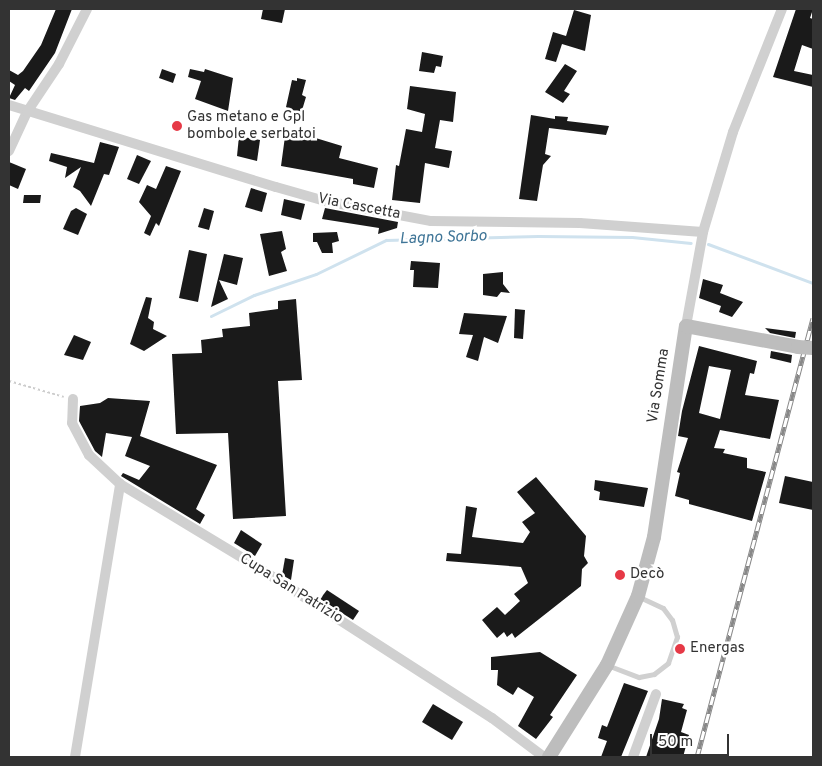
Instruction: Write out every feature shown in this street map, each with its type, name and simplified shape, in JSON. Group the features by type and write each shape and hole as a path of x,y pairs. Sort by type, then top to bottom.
{"main road":[{"path":"686,326 798,347 813,348"},
{"name":"Via Somma","path":"549,757 607,665 638,596 654,537 686,326"}],"street":[{"path":"9,150 27,112 60,64 87,9"},
{"name":"Via Somma","path":"686,326 703,232 733,132 782,9"},
{"name":"Via Cascetta","path":"9,105 317,198 431,221 580,223 703,232"},
{"name":"Cupa San Patrizio","path":"73,399 72,423 89,455 120,484 260,568 492,718 544,757"},
{"path":"75,757 120,484"},
{"path":"633,757 656,694"}],"lane":[{"path":"607,665 639,677 654,674 668,663 677,636 672,620 663,608 638,596"}],"path":[{"path":"9,381 73,399"}],"building":[{"path":"56,9 72,9 55,53 29,91 25,88 15,100 9,98 15,85 9,81 9,70 18,75 23,71 41,45"},
{"path":"263,9 285,9 282,23 261,19"},
{"path":"796,9 813,9 810,18 813,19 813,49 802,45 794,71 813,75 813,87 773,77"},
{"path":"574,10 591,15 585,51 562,44 556,62 545,59 553,32 566,36"},
{"path":"422,52 443,56 441,67 436,66 434,73 419,71"},
{"path":"565,64 577,71 564,91 570,94 563,103 545,92"},
{"path":"162,69 176,74 173,83 159,78"},
{"path":"190,69 204,72 205,69 233,78 228,111 195,99 201,81 188,77"},
{"path":"297,78 306,80 302,95 306,97 300,117 286,107 292,80 297,81"},
{"path":"410,86 456,92 453,122 440,120 435,148 452,151 449,168 425,163 420,203 392,200 396,165 399,166 406,129 422,132 425,114 407,109"},
{"path":"531,115 555,119 555,116 568,117 567,121 609,126 606,135 549,128 545,154 551,156 543,165 537,201 519,199"},
{"path":"286,129 342,146 339,158 378,168 374,188 353,184 353,179 281,166"},
{"path":"239,136 260,140 257,161 237,156"},
{"path":"100,142 119,147 109,175 104,174 91,206 80,191 73,187 81,167 65,178 67,167 49,161 51,153 94,163"},
{"path":"137,155 151,161 139,184 127,179"},
{"path":"9,162 26,169 18,189 9,185"},
{"path":"166,166 181,171 159,226 156,223 150,236 144,233 151,216 139,202 147,185 156,189"},
{"path":"251,188 267,193 262,212 245,207"},
{"path":"24,195 41,195 40,203 23,203"},
{"path":"284,199 305,204 301,220 281,215"},
{"path":"76,208 87,214 78,235 63,229 71,211"},
{"path":"204,208 214,211 209,230 198,227"},
{"path":"325,208 398,222 397,228 378,234 379,228 322,219"},
{"path":"282,231 286,249 281,252 287,271 269,276 260,234"},
{"path":"337,232 339,241 332,243 333,253 322,253 317,242 313,242 313,233"},
{"path":"189,250 207,254 198,302 179,298"},
{"path":"224,254 243,258 237,285 219,280 228,299 211,307"},
{"path":"411,261 440,263 438,288 413,287 414,270 410,270"},
{"path":"503,272 503,284 510,293 501,292 497,297 483,295 483,274"},
{"path":"703,279 723,285 720,293 743,302 732,317 719,312 721,306 699,298"},
{"path":"146,297 152,298 148,318 154,322 153,329 167,336 144,351 130,344"},
{"path":"296,299 302,380 278,381 286,516 233,519 228,433 176,434 172,354 202,353 201,340 223,337 222,329 250,326 249,313 278,309 278,301"},
{"path":"515,309 525,310 523,339 514,338"},
{"path":"464,313 507,316 498,343 484,337 478,361 466,357 473,335 459,334"},
{"path":"765,328 796,332 795,338 770,333"},
{"path":"74,335 91,342 83,360 64,355"},
{"path":"699,346 757,361 754,374 750,373 745,395 779,400 770,439 720,430 714,448 725,449 723,453 747,458 747,468 766,472 752,521 689,504 689,500 675,496 680,473 677,472 688,438 678,436 682,411","holes":["709,366 731,370 720,419 699,413"]},
{"path":"771,351 792,355 791,363 770,358"},
{"path":"108,398 150,401 140,436 217,465 196,509 205,515 200,524 121,476 123,473 139,480 150,466 125,456 132,437 106,433 102,457 95,451 79,421 80,406 100,403"},
{"path":"785,476 813,482 813,510 779,503"},
{"path":"536,477 586,536 584,556 588,563 582,569 581,586 515,638 512,633 507,637 504,632 497,638 482,620 497,607 505,615 520,601 514,594 528,583 521,567 446,561 447,553 461,554 466,506 477,508 472,537 523,543 530,532 522,522 535,513 517,492"},
{"path":"595,480 648,488 644,507 599,500 600,492 594,490"},
{"path":"241,530 262,544 255,556 234,543"},
{"path":"285,558 294,560 291,580 282,575"},
{"path":"327,590 359,611 353,620 320,599"},
{"path":"540,652 577,675 550,715 553,717 536,739 518,726 534,697 518,687 513,695 497,685 498,670 491,670 491,657"},
{"path":"624,683 648,691 621,757 601,757 607,741 598,738 602,725 607,727"},
{"path":"662,699 684,704 682,708 687,710 681,732 689,735 683,757 646,757 659,719"},
{"path":"433,704 463,722 452,740 422,722"}],"waterway":[{"name":"Lagno Sorbo","path":"211,316 254,295 316,274 386,240 538,236 632,237 691,243"},
{"name":"Lagno Sorbo","path":"708,244 813,283"}],"railway":[{"path":"697,757 813,318"}],"place":[{"name":"Gas metano e Gpl bombole e serbatoi","path":"177,126"},
{"name":"Decò","path":"620,575"},
{"name":"Energas","path":"680,649"}]}
